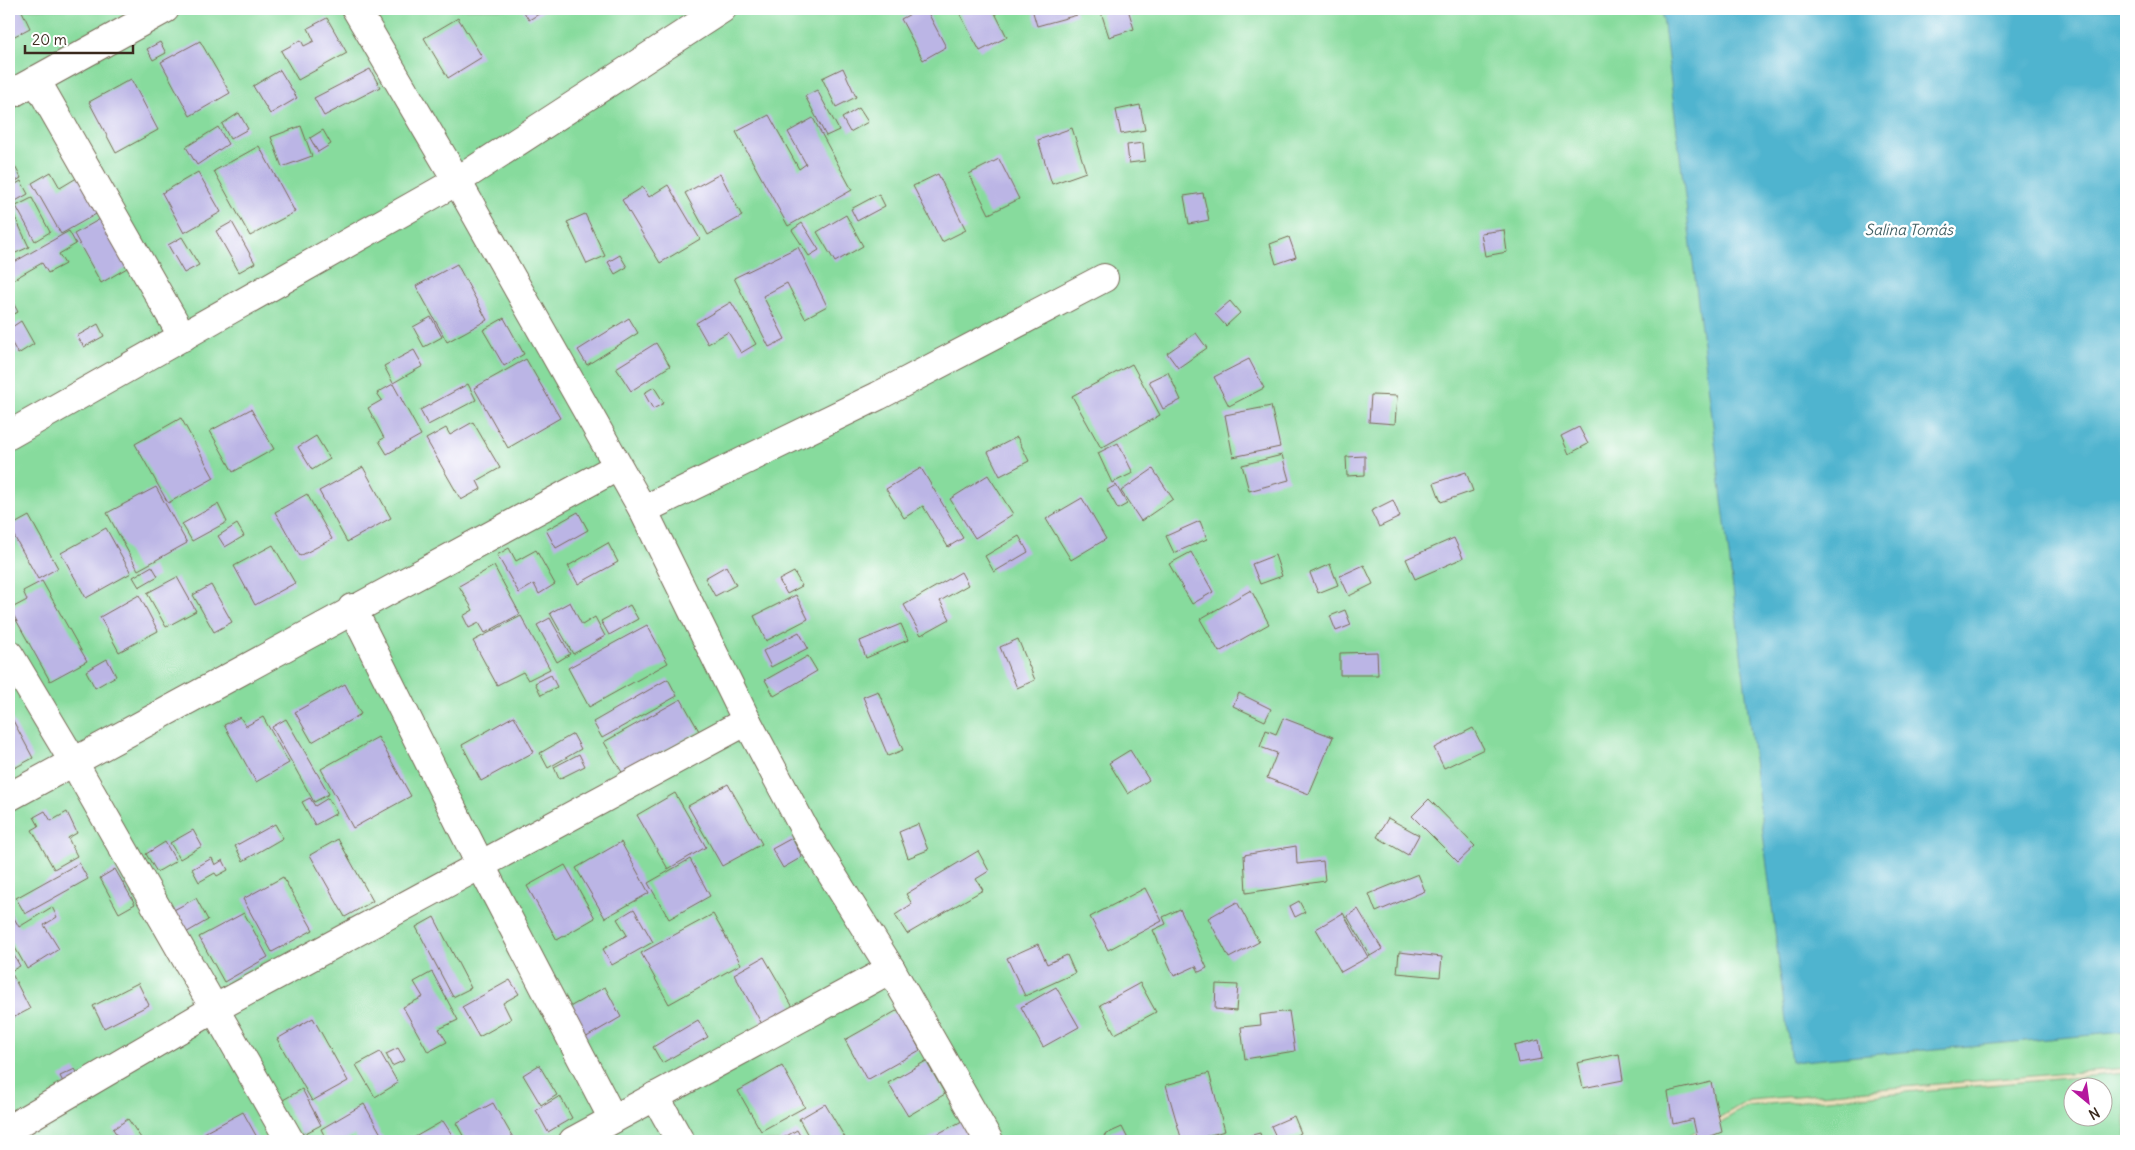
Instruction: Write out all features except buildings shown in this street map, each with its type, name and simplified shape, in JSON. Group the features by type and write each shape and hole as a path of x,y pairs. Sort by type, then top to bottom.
{"street":[{"path":"9,95 165,9"},
{"path":"356,9 457,181 643,510 746,721 810,838 891,970 989,1141"},
{"path":"9,436 457,181 722,9"},
{"path":"36,80 183,337"},
{"path":"643,510 878,396 1104,278"},
{"path":"9,797 352,608 617,466"},
{"path":"352,608 480,864 613,1119"},
{"path":"9,654 73,761 290,1141"},
{"path":"9,1129 214,1009 746,721"},
{"path":"573,1141 891,970"},
{"path":"655,1096 680,1141"}],"green space":[{"path":"9,9 2126,9 2126,1068 1749,1100 1679,1141 9,1141"},
{"path":"2126,1073 2126,1141 1691,1141 1747,1106 2062,1079 2062,1128 2112,1128 2112,1078 2069,1078"}],"water":[{"name":"Salina Tomás","path":"1662,9 2126,9 2126,1032 1791,1062"}]}
